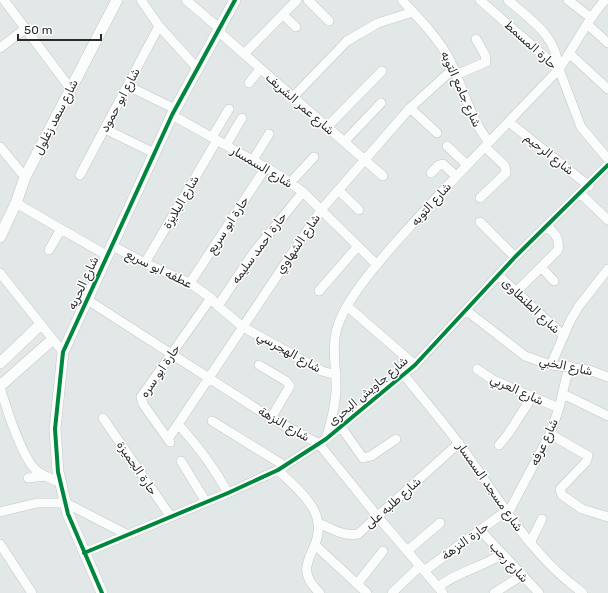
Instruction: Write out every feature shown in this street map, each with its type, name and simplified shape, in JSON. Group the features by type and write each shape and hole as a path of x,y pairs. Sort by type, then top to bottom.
{"street":[{"path":"4,0 70,88"},
{"name":"شارع سعد زغلول","path":"0,237 16,203 25,177 117,0"},
{"path":"141,0 159,26 197,68"},
{"name":"شارع عمر الشريف","path":"186,0 293,98 383,176"},
{"path":"227,0 227,13"},
{"name":"شارع الحريه","path":"102,593 84,553 66,503 61,483 55,429 62,352 173,112 235,0"},
{"path":"244,54 297,0"},
{"path":"308,0 329,21"},
{"name":"شارع جامع التوبه","path":"402,0 440,44 454,72 474,120 487,145 505,166 506,173 480,198"},
{"name":"حارة المسمط","path":"480,0 559,69 581,127 608,165"},
{"path":"508,0 546,33 558,56 559,69"},
{"path":"568,0 608,43"},
{"name":"شارع التوبه","path":"323,441 334,408 336,375 333,352 337,328 347,306 377,265 456,176 559,69 570,54 589,21 605,0"},
{"path":"293,98 347,41 378,23 413,12"},
{"path":"283,15 296,27"},
{"name":"شارع ابو حمود","path":"80,175 159,26"},
{"path":"0,48 26,28"},
{"name":"شارع الشهاوي","path":"170,441 178,424 321,210 410,108 454,72 486,62 485,55 476,39"},
{"path":"570,54 608,90"},
{"path":"249,83 260,68"},
{"path":"327,127 382,71"},
{"name":"شارع السمسار","path":"128,86 214,138 266,167 290,183 302,192 377,265"},
{"path":"344,142 381,103"},
{"path":"410,108 437,133"},
{"name":"شارع البلايزة","path":"145,263 229,109"},
{"path":"226,145 242,118"},
{"name":"شارع الرحيم","path":"509,122 589,186"},
{"path":"104,129 154,153"},
{"path":"253,160 269,134"},
{"path":"447,146 467,165"},
{"path":"0,147 25,177"},
{"path":"290,183 314,157"},
{"path":"431,173 439,164 443,164 456,176"},
{"name":"شارع جاويش البحرى","path":"84,553 228,493 282,468 323,441 415,365 467,311 515,257 581,194 608,165"},
{"name":"حارة ابو سريع","path":"190,283 266,167"},
{"path":"338,190 359,210"},
{"name":"حارة احمد سليمه","path":"218,306 254,252 302,192"},
{"path":"581,194 608,220"},
{"name":"عطفه ابو سريع","path":"16,203 61,229 190,283 211,298 218,306 243,327"},
{"path":"480,222 515,257"},
{"path":"516,292 558,250 560,242 557,235 547,226"},
{"path":"50,250 61,229"},
{"path":"319,291 358,246"},
{"path":"541,267 554,281"},
{"path":"551,365 578,306 608,269"},
{"path":"0,273 62,352"},
{"name":"شارع الطنطاوى","path":"499,276 564,336"},
{"name":"حارة ابو سره","path":"170,441 140,401 141,397 211,298"},
{"name":"شارع النزهة","path":"86,299 210,377 271,418 323,441 378,517 441,590"},
{"path":"347,306 415,365"},
{"name":"شارع الخبي","path":"467,311 524,356 551,365 569,366 589,370 608,377"},
{"path":"0,363 40,325"},
{"name":"شارع الهجرسي","path":"243,327 322,371 336,375"},
{"path":"52,340 0,386 11,421 30,462 34,468 61,483"},
{"path":"259,365 286,381 290,386 271,418"},
{"name":"شارع عرفه","path":"507,512 550,434 563,394 569,366"},
{"name":"شارع العربي","path":"477,369 493,380 559,408"},
{"name":"شارع مسجد السمسار","path":"404,375 459,443 530,544 547,563 583,593"},
{"path":"563,394 608,416"},
{"path":"499,445 508,434 532,396"},
{"name":"حارة الجميزة","path":"103,418 171,517"},
{"path":"212,421 282,468 315,511 318,523 318,534 308,562 306,573 310,583 320,593"},
{"path":"178,424 197,445 214,468 228,493"},
{"path":"341,427 363,458 371,456 396,439"},
{"path":"550,434 588,456 588,460 560,489 560,492 582,509 608,517"},
{"name":"شارع طلبه على","path":"318,523 352,536 358,534 459,443"},
{"path":"181,461 206,502"},
{"path":"28,478 46,476"},
{"path":"0,512 37,504 66,503 128,535"},
{"name":"حارة النزهة","path":"392,593 422,569 507,512"},
{"path":"530,544 542,519"},
{"path":"407,551 440,523"},
{"name":"شارع رجب","path":"480,530 539,593"},
{"path":"0,544 32,593"},
{"path":"315,545 367,593"},
{"path":"357,584 383,551"},
{"path":"441,590 451,577 483,566 502,554"},
{"path":"498,592 522,576"}],"cycle path":[{"path":"102,593 68,514 58,472 55,429 63,352 172,115 235,0"},
{"path":"84,553 228,493 278,470 326,439 415,365 515,257 608,165"}]}
